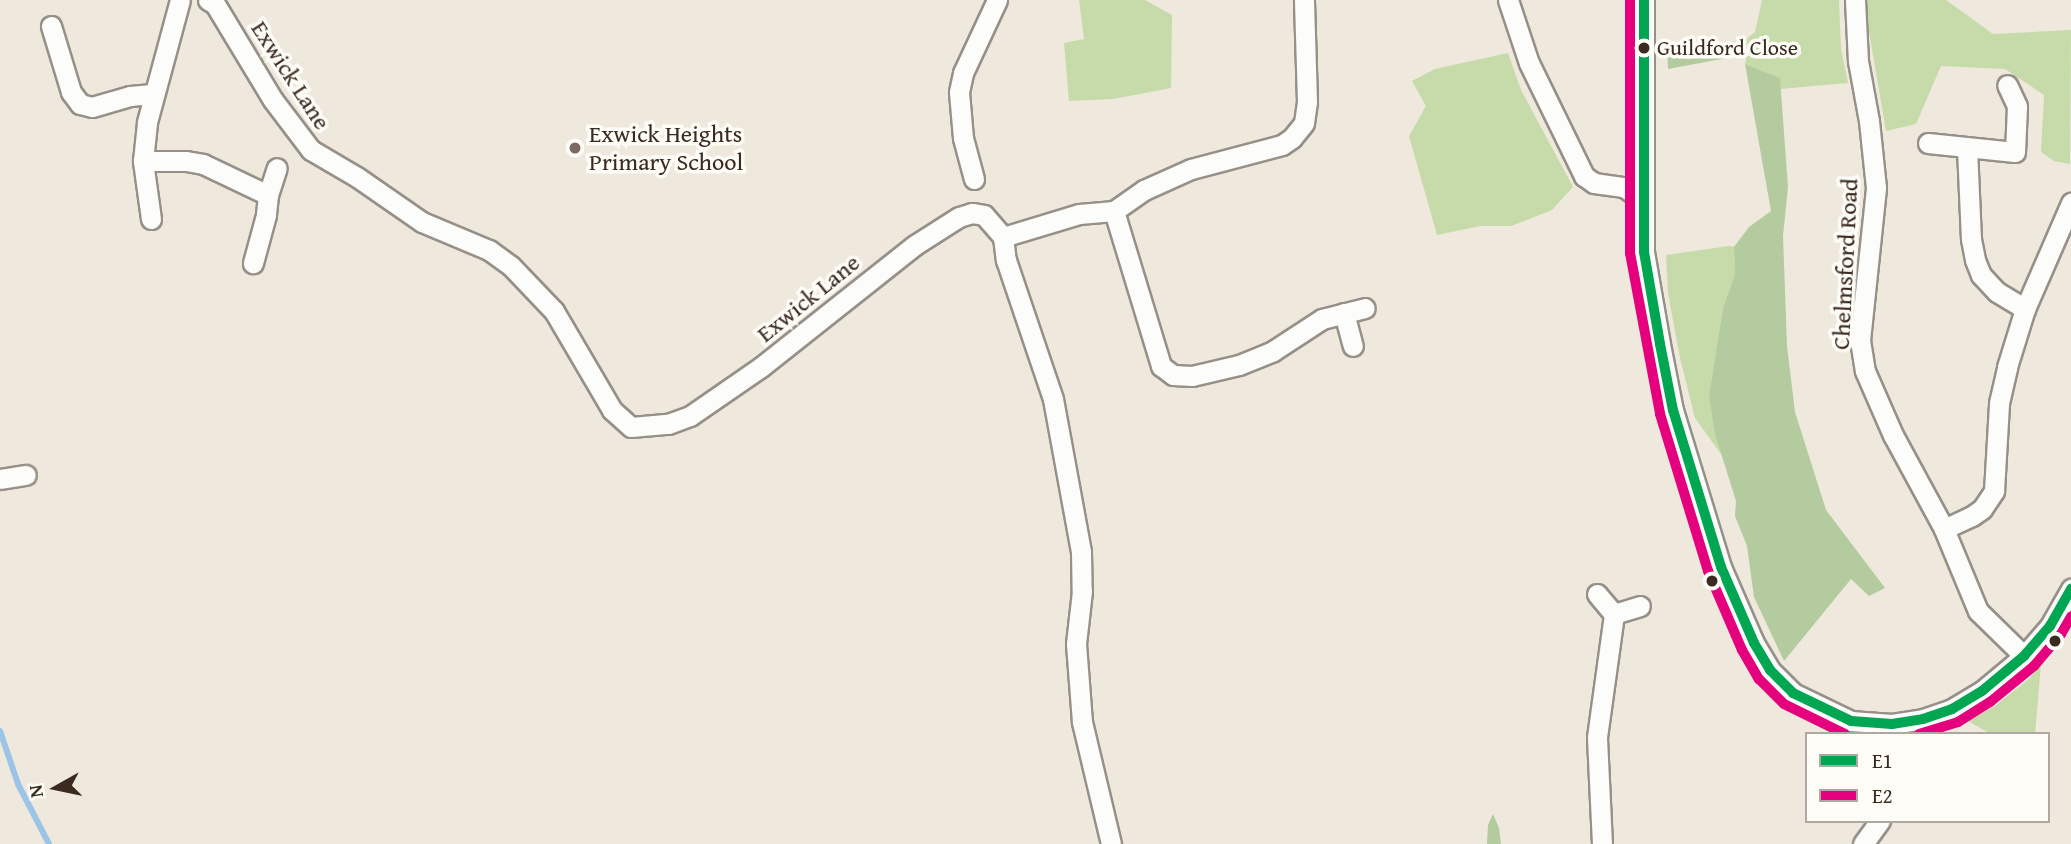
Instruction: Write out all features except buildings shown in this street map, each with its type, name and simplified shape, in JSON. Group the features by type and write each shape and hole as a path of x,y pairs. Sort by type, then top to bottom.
{"street":[{"path":"150,219 143,161 152,94 180,0"},
{"name":"Exwick Lane","path":"208,0 215,4 273,100 311,150 358,177 422,222 489,250 511,266 554,311 611,410 631,427 668,425 709,404 761,367 915,245 959,216 972,213 984,215 1003,237"},
{"path":"974,179 963,138 959,92 963,73 997,0"},
{"path":"1111,844 1082,722 1076,644 1082,591 1082,552 1053,400 1006,260 1003,237 1079,214 1114,211 1144,190 1191,169 1282,145 1295,135 1304,123 1307,102 1304,0"},
{"path":"1508,0 1529,64 1584,176 1594,183 1624,187 1642,200"},
{"path":"1644,0 1644,252 1660,344 1686,456 1721,567 1770,670 1793,693 1851,720 1893,729 1952,709 1982,691 2024,656 2050,626 2071,589"},
{"name":"Chelmsford Road","path":"1855,0 1858,61 1869,121 1876,188 1860,340 1865,370 1893,435 1944,529 1978,611 2024,656"},
{"path":"51,26 71,92 80,104 92,107 130,96 152,94"},
{"path":"1928,144 2015,152 2017,106 2007,85"},
{"path":"1967,148 1970,239 1981,275 1997,292 2025,309"},
{"path":"143,161 186,160 203,164 268,195"},
{"path":"253,262 277,167"},
{"path":"1944,529 1982,509 1994,491 1999,403 2025,309 2071,203"},
{"path":"1114,211 1161,366 1173,375 1192,376 1256,359 1305,328 1365,308"},
{"path":"1344,313 1353,346"},
{"path":"0,479 26,475"},
{"path":"1597,594 1614,614 1597,737 1602,844"},
{"path":"1614,614 1640,606"},
{"path":"1863,844 1879,823"}],"green space":[{"path":"1079,0 1145,0 1172,15 1171,88 1113,99 1069,101 1064,43 1084,39"},
{"path":"1762,0 1839,0 1841,49 1848,83 1780,89 1780,78 1745,64 1747,54 1744,41 1755,32"},
{"path":"1867,0 1946,0 1993,34 2071,30 2070,164 2054,161 2041,152 2044,95 2005,69 1941,66 1916,124 1886,131 1866,14"},
{"path":"1744,41 1748,54 1668,69 1667,47"},
{"path":"1508,53 1521,90 1573,187 1552,210 1511,226 1480,226 1437,235 1409,136 1426,106 1412,81 1435,69"},
{"path":"1745,64 1780,78 1788,187 1783,236 1787,346 1795,412 1826,510 1885,588 1869,596 1851,579 1784,661 1754,597 1747,546 1735,516 1736,501 1715,434 1709,395 1723,308 1735,274 1734,247 1749,227 1771,211"},
{"path":"1734,247 1735,274 1723,308 1709,395 1723,457 1695,418 1668,293 1666,255"},
{"path":"2041,664 2035,732 1987,732 1968,721 1995,706 2029,679"},
{"path":"1493,814 1499,828 1501,844 1487,844 1488,825"}],"waterway":[{"path":"0,731 18,784 49,844"}],"transit line":[{"name":"E2","path":"1630,0 1630,253 1660,414 1708,571 1742,650 1759,679 1784,704 1841,732"},
{"name":"E1","path":"1644,0 1644,252 1660,344 1673,410 1721,567 1754,643 1770,670 1793,693 1851,721 1892,724 1923,719 1952,709 1982,691 2024,656 2050,626 2071,589"},
{"name":"E2","path":"1926,732 1958,722 1990,702 2034,666 2061,634 2071,617"}],"place":[{"name":"Guildford Close","path":"1644,48"},
{"name":"Exwick Heights Primary School","path":"575,148"}]}
